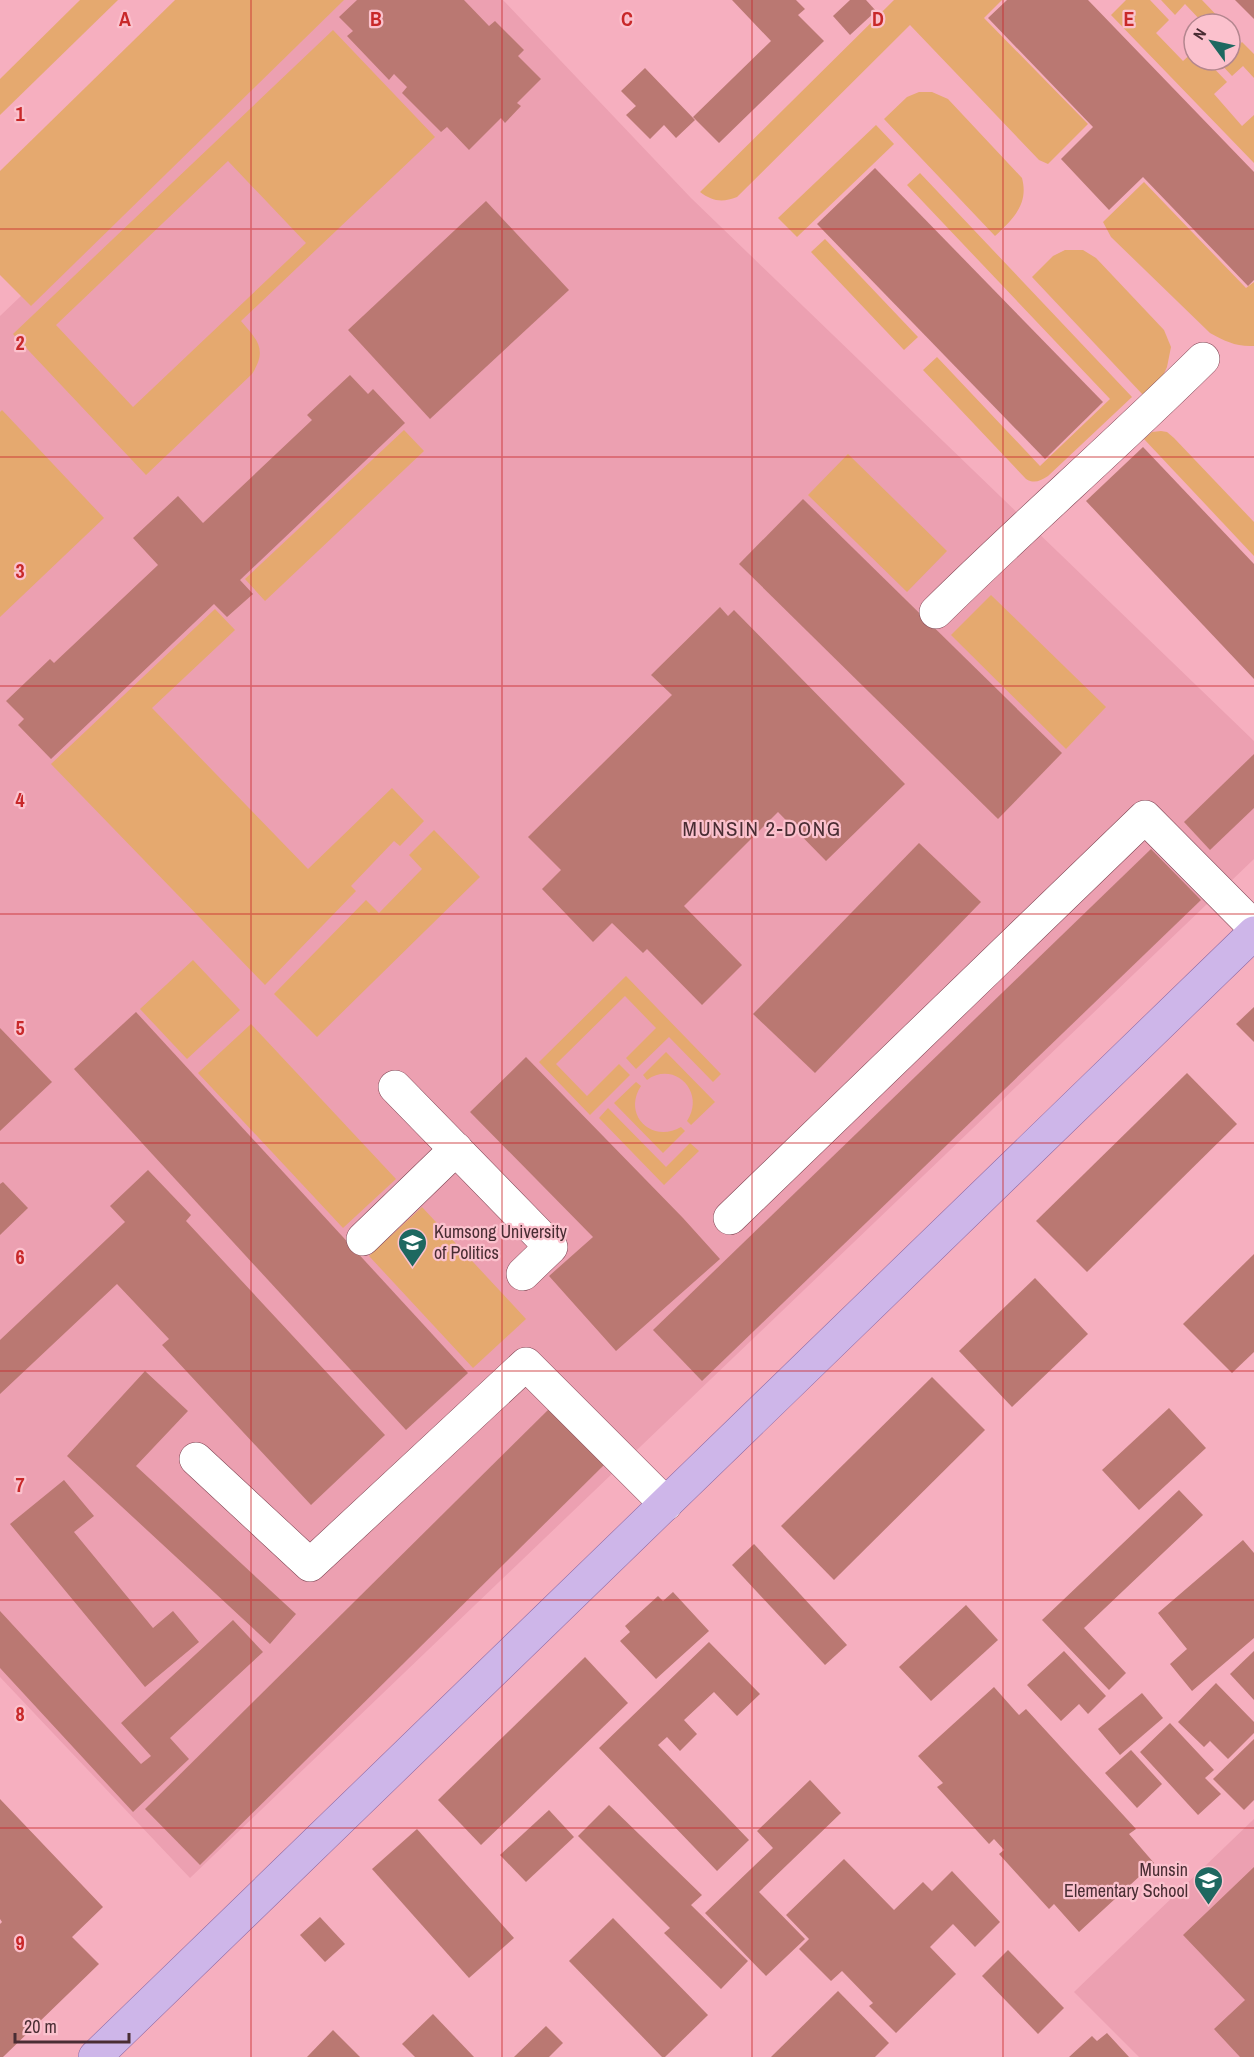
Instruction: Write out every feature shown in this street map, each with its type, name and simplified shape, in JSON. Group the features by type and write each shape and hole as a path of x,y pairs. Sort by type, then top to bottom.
{"main road":[{"path":"95,2057 1254,933"}],"lane":[{"path":"936,612 1006,543 1203,359"},
{"path":"730,1218 1145,817 1254,927"},
{"path":"395,1087 551,1247 524,1274"},
{"path":"363,1239 456,1149"},
{"path":"196,1459 310,1565 526,1364 666,1504"}],"shaded area":[{"path":"80,0 118,0 0,115 0,79"},
{"path":"175,0 344,0 31,306 0,275 0,171"},
{"name":"Kumsong University of Politics","path":"331,0 503,0 691,198 1254,741 1254,859 190,1878 0,1677 0,316"},
{"path":"894,0 1002,0 984,18 1088,124 1048,164 1039,160 910,25 737,197 717,200 700,192"},
{"path":"1126,0 1150,0 1169,20 1156,33 1182,60 1182,72 1217,72 1227,82 1214,94 1242,126 1254,115 1254,163 1111,15"},
{"path":"1161,0 1202,0 1214,12 1193,12 1185,4 1175,15"},
{"path":"333,30 435,137 241,321 256,340 260,351 252,374 146,475 13,334","holes":["228,161 306,243 133,407 56,325"]},
{"path":"1242,42 1254,54 1254,78 1243,66"},
{"path":"919,92 932,92 948,99 1022,178 1023,196 1018,210 995,236 884,119 907,97"},
{"path":"876,125 894,144 797,237 778,218"},
{"path":"920,173 1132,397 1048,476 1040,480 1034,482 1026,479 923,370 937,357 1040,466 1110,399 907,185"},
{"path":"1144,182 1246,288 1254,282 1254,346 1236,344 1210,333 1111,237 1103,222"},
{"path":"825,239 918,337 904,350 811,252"},
{"path":"1065,250 1083,250 1096,258 1164,330 1171,347 1167,367 1160,382 1144,396 1032,277 1053,256"},
{"path":"2,410 104,518 0,617 0,412"},
{"path":"404,430 424,451 265,601 245,579"},
{"path":"1152,432 1167,432 1174,438 1254,522 1254,556 1144,439"},
{"path":"848,454 947,551 907,592 808,495"},
{"path":"991,595 1106,707 1066,749 951,635"},
{"path":"215,609 235,630 152,708 308,869 392,788 424,821 400,846 394,841 351,886 356,891 265,985 51,764"},
{"path":"434,830 480,877 317,1037 274,994 366,900 379,913 422,869 409,855"},
{"path":"193,960 240,1010 187,1059 140,1009"},
{"path":"626,976 721,1074 713,1082 669,1037 636,1069 626,1058 656,1028 625,996 556,1064 587,1096 619,1064 630,1075 590,1115 539,1062"},
{"path":"251,1024 396,1179 343,1228 198,1073"},
{"path":"666,1052 715,1102 691,1125 687,1121 693,1100 685,1082 668,1074 647,1080 643,1075"},
{"path":"636,1082 641,1086 635,1107 643,1124 660,1132 681,1127 685,1131 663,1153 614,1103"},
{"path":"608,1108 666,1167 690,1143 699,1151 664,1185 599,1118"},
{"path":"422,1207 526,1319 473,1368 369,1256"},
{"name":"Munsin Elementary School","path":"1254,1819 1254,2057 1139,2057 1074,1992"}],"building":[{"path":"357,0 464,0 489,26 495,21 524,50 518,56 541,79 517,103 521,106 505,123 501,118 469,150 447,127 441,132 402,93 407,87 394,74 389,80 347,36 353,31 339,17"},
{"path":"732,0 796,0 805,9 798,15 824,41 719,143 693,117 771,41"},
{"path":"850,0 866,0 876,11 850,35 833,16"},
{"path":"1007,0 1088,0 1254,172 1254,280 1248,286 1143,177 1109,210 1061,159 1093,127 988,18"},
{"path":"1235,0 1254,0 1254,19"},
{"path":"645,68 695,120 676,138 664,125 650,139 626,115 636,106 621,91"},
{"path":"875,168 1103,402 1045,459 817,224"},
{"path":"486,201 569,290 430,419 348,330"},
{"path":"350,375 368,394 373,389 405,423 240,580 253,594 227,617 214,604 51,759 18,725 24,719 6,701 50,659 54,663 158,565 133,538 178,496 203,523 312,420 307,415"},
{"path":"1143,447 1254,564 1254,679 1086,501"},
{"path":"803,499 1062,753 998,819 739,564"},
{"path":"720,607 728,616 734,610 905,784 826,861 778,812 684,906 742,965 702,1005 647,949 643,953 612,923 593,942 542,889 561,870 528,837 672,695 651,675"},
{"path":"1254,754 1254,808 1210,850 1184,822"},
{"path":"919,843 981,902 815,1073 753,1014"},
{"path":"1151,849 1201,900 702,1381 653,1330"},
{"path":"1254,1007 1254,1042 1236,1024"},
{"path":"136,1012 468,1373 406,1430 74,1069"},
{"path":"0,1028 52,1082 0,1131"},
{"path":"526,1057 720,1259 616,1351 549,1276 593,1237 470,1112"},
{"path":"1187,1073 1237,1124 1087,1272 1036,1221"},
{"path":"148,1170 191,1215 186,1221 385,1435 311,1505 162,1345 169,1339 117,1284 0,1394 0,1340 125,1222 110,1206"},
{"path":"3,1182 28,1208 0,1235 0,1184"},
{"path":"1254,1254 1254,1352 1232,1373 1183,1324"},
{"path":"1035,1278 1088,1334 1012,1407 959,1351"},
{"path":"145,1371 188,1411 136,1466 296,1614 270,1644 67,1456"},
{"path":"932,1377 985,1430 834,1580 781,1526"},
{"path":"550,1408 605,1464 200,1865 145,1809"},
{"path":"1169,1408 1206,1448 1139,1510 1102,1470"},
{"path":"64,1480 94,1516 74,1532 153,1628 173,1611 199,1642 145,1687 10,1524"},
{"path":"1179,1490 1203,1515 1084,1628 1126,1673 1109,1690 1042,1620"},
{"path":"1243,1540 1254,1553 1254,1638 1192,1691 1170,1664 1187,1649 1158,1613"},
{"path":"754,1544 847,1645 825,1665 732,1565"},
{"path":"673,1592 709,1631 656,1679 620,1641 630,1632 625,1626 658,1596 663,1601"},
{"path":"966,1605 998,1640 931,1701 899,1667"},
{"path":"0,1611 141,1764 151,1756 121,1723 233,1620 263,1652 170,1738 189,1759 133,1812 0,1668"},
{"path":"709,1642 760,1694 737,1716 714,1692 684,1720 697,1734 680,1751 667,1737 658,1745 749,1840 717,1871 599,1748"},
{"path":"1064,1651 1106,1696 1088,1714 1079,1704 1061,1721 1027,1685"},
{"path":"1254,1651 1254,1700 1230,1674"},
{"path":"585,1657 628,1703 481,1845 438,1800"},
{"path":"1216,1683 1254,1722 1254,1733 1228,1759 1210,1741 1204,1747 1178,1722"},
{"path":"994,1687 1019,1715 1026,1709 1136,1829 1129,1834 1154,1863 1079,1932 1054,1904 1049,1909 999,1854 1004,1850 994,1839 989,1844 937,1787 943,1783 918,1756"},
{"path":"1142,1693 1163,1718 1120,1755 1098,1729"},
{"path":"1170,1723 1214,1770 1205,1778 1221,1794 1198,1815 1140,1752"},
{"path":"1254,1739 1254,1800 1244,1810 1213,1779"},
{"path":"1131,1750 1162,1784 1137,1808 1105,1773"},
{"path":"810,1780 841,1813 759,1892 805,1939 766,1976 705,1913 773,1848 757,1831"},
{"path":"0,1799 103,1907 72,1937 99,1964 3,2057 0,2057 0,1924 2,1922 0,1919"},
{"path":"609,1805 702,1895 691,1905 748,1961 721,1989 664,1933 670,1928 578,1836"},
{"path":"549,1810 574,1837 526,1882 500,1855"},
{"path":"417,1829 514,1938 469,1978 372,1869"},
{"path":"844,1859 894,1910 923,1882 932,1891 952,1871 1000,1922 975,1947 953,1924 930,1947 956,1974 896,2033 869,2006 873,2003 842,1971 831,1981 799,1949 809,1939 786,1915"},
{"path":"1254,1867 1254,2057 1240,2057 1214,2029 1245,2000 1183,1935"},
{"path":"320,1917 345,1944 325,1962 300,1935"},
{"path":"613,1918 708,2015 665,2057 662,2057 569,1961"},
{"path":"1008,1950 1064,2008 1038,2034 982,1976"},
{"path":"838,1991 889,2043 875,2057 771,2057"},
{"path":"433,2014 474,2057 415,2057 402,2044"},
{"path":"546,2026 563,2043 549,2057 514,2057"},
{"path":"333,2030 360,2057 307,2057"},
{"path":"1107,2033 1129,2057 1069,2057 1092,2036 1097,2041"}],"place":[{"name":"Kumsong University of Politics","path":"413,1268"},
{"name":"Munsin Elementary School","path":"1209,1906"}],"district":[{"name":"MUNSIN 2-DONG","path":"762,829"}]}
